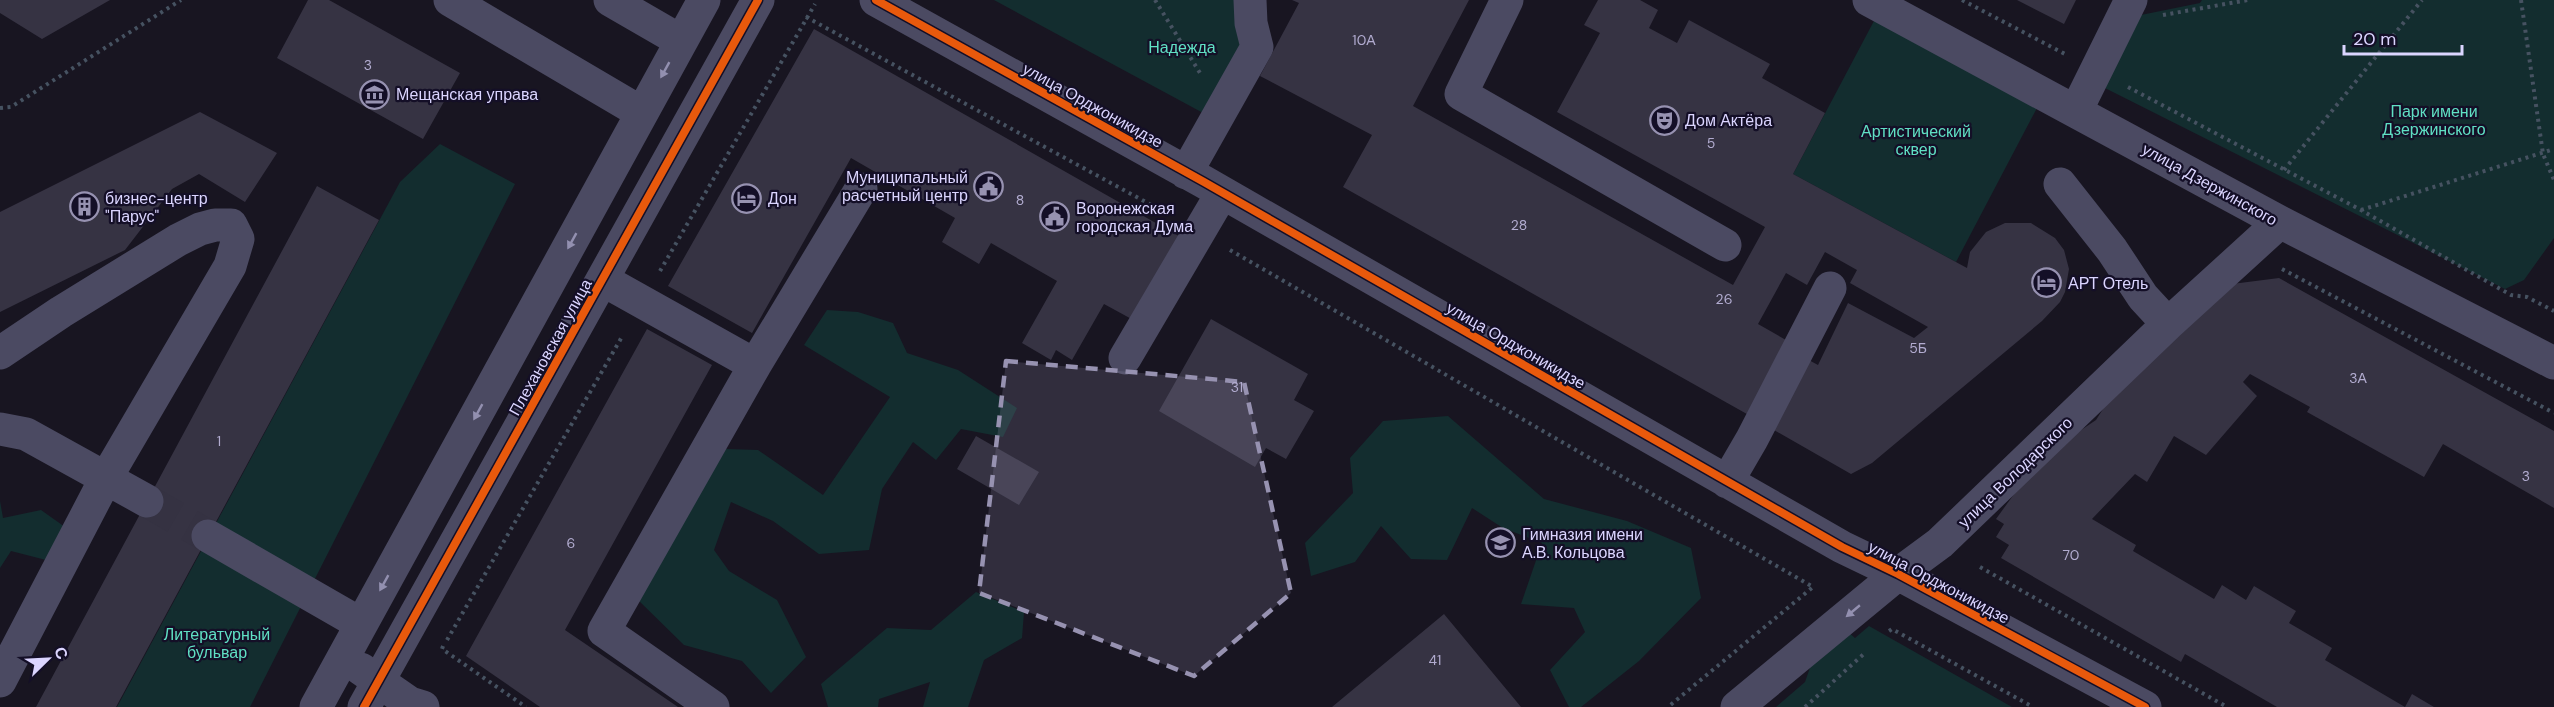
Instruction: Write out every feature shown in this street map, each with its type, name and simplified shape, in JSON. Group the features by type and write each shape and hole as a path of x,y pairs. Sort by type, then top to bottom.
{"street":[{"path":"450,0 642,113"},
{"path":"610,0 681,41"},
{"name":"Плехановская улица","path":"316,707 704,0"},
{"name":"Плехановская улица","path":"372,694 758,0"},
{"name":"улица Орджоникидзе","path":"876,0 1186,172 1842,547 1898,574 2145,707"},
{"path":"1186,172 1257,47 1251,23 1250,0"},
{"path":"1507,0 1461,94 1725,245"},
{"name":"улица Дзержинского","path":"1869,0 2280,222 2554,363"},
{"path":"2076,111 2125,11"},
{"path":"2060,184 2112,250 2143,297 2168,324"},
{"path":"713,707 604,631 755,365 861,189"},
{"path":"1125,358 1222,193"},
{"name":"улица Володарского","path":"1737,707 1898,574 1940,543 2168,324 2280,222"},
{"path":"0,353 61,312 178,240 200,229 215,225 231,225 238,239 230,266 106,478 0,681"},
{"path":"603,280 755,365"},
{"path":"1727,482 1752,439 1830,288"},
{"path":"0,429 26,434 147,501"},
{"path":"208,536 362,624"},
{"path":"343,657 372,694 423,707"}],"path":[{"path":"0,108 11,108 181,0"},
{"path":"1962,0 2361,210 2511,296 2527,297 2554,311"},
{"path":"2125,11 2248,0"},
{"path":"2284,170 2422,0"},
{"path":"2521,0 2543,154 2554,180"},
{"path":"806,17 1198,231 1813,587 1668,707"},
{"path":"2361,210 2554,149"},
{"path":"2278,267 2554,413"},
{"path":"1980,567 2227,707"},
{"path":"1883,637 1892,629 2033,707"},
{"path":"1805,707 1874,645"},
{"path":"442,649 526,707"}],"highlighted area":[{"path":"1006,361 1244,382 1291,593 1194,676 979,593"}],"green space":[{"name":"Надежда","path":"994,0 1263,0 1205,114"},
{"name":"Парк имени Дзержинского","path":"2202,0 2554,0 2554,238 2524,280 2505,289 2093,82 2136,16 2200,3"},
{"name":"Артистический сквер","path":"1875,19 2038,106 1956,262 1793,174"},
{"name":"Литературный бульвар","path":"440,144 515,184 250,707 117,707 400,182"},
{"path":"827,310 858,312 893,323 907,353 958,370 1017,408 1003,437 961,429 936,460 913,442 882,489 869,550 819,554 773,521 731,502 714,550 729,571 777,600 806,657 771,693 742,661 684,645 636,598 726,449 758,450 823,495 890,397 804,345"},
{"path":"1448,416 1544,499 1627,521 1691,548 1701,598 1639,661 1581,707 1569,707 1550,670 1585,632 1574,608 1521,604 1542,543 1503,528 1472,508 1447,560 1411,559 1381,526 1355,562 1311,576 1305,543 1353,493 1350,458 1383,421"},
{"path":"0,501 3,518 41,510 65,527 46,560 11,551 0,568"},
{"path":"976,592 1024,612 1022,638 984,660 968,707 923,707 930,682 879,699 878,707 828,707 821,684 887,628 931,630"},
{"path":"1869,626 2012,707 1776,707 1805,682 1813,659 1848,632 1855,638"}],"building":[{"path":"0,0 110,0 42,39 0,13"},
{"path":"308,0 329,0 460,73 423,139 277,58"},
{"path":"1292,0 1469,0 1413,106 1733,285 1765,227 1557,112 1600,33 1584,25 1598,0 1640,0 1658,10 1649,28 1677,43 1689,20 1770,64 1762,78 1825,113 1793,174 1967,268 1970,252 1986,232 2005,223 2031,223 2055,238 2064,250 2069,269 2065,292 2060,302 2042,321 1872,463 1851,474 1767,426 1805,358 1818,365 1848,303 1914,338 1928,327 1850,283 1857,270 1825,252 1807,285 1786,273 1758,324 1793,344 1754,418 1343,187 1372,135 1260,76 1299,3"},
{"path":"2017,0 2076,0 2064,24"},
{"path":"814,29 1184,239 1137,322 1104,304 1072,360 1056,350 1051,360 1022,343 1057,281 991,243 979,264 942,242 955,218 851,158 752,333 668,286"},
{"name":"бизнес-центр \"Парус\"","path":"200,112 277,153 245,202 199,174 172,189 125,250 0,312 0,212"},
{"path":"317,186 379,220 116,707 36,707"},
{"path":"2279,278 2554,431 2554,508 2443,444 2424,477 2307,412 2310,407 2250,374 2243,382 2257,396 2206,455 2174,436 2147,482 2135,474 2092,519 2136,545 2133,551 2214,599 2222,585 2246,600 2254,586 2296,611 2289,623 2332,648 2325,660 2405,707 2277,707 2185,654 2181,662 2001,558 2009,545 1996,537 2004,524 1996,519 2041,457 2096,420 2110,398 2232,284"},
{"path":"1211,319 1308,374 1294,400 1314,411 1286,459 1266,448 1255,467 1159,411"},
{"path":"647,329 712,365 565,630 678,707 540,707 466,656"},
{"path":"976,436 1039,472 1019,505 957,469"},
{"path":"1444,614 1521,707 1332,707"},
{"path":"2412,694 2434,707 2405,707"}],"tunnel":[{"path":"147,501 208,536"}],"cycle path":[{"path":"364,707 758,0"},
{"path":"876,0 1204,182 1842,547 1898,574 2145,707"}],"place":[{"name":"Мещанская управа","path":"375,94"},
{"name":"Дом Актёра","path":"1664,120"},
{"name":"Муниципальный расчетный центр","path":"989,186"},
{"name":"Дон","path":"747,198"},
{"name":"бизнес-центр \"Парус\"","path":"84,207"},
{"name":"Воронежская городская Дума","path":"1055,217"},
{"name":"АРТ Отель","path":"2047,283"},
{"name":"Гимназия имени А.В. Кольцова","path":"1501,543"}]}
